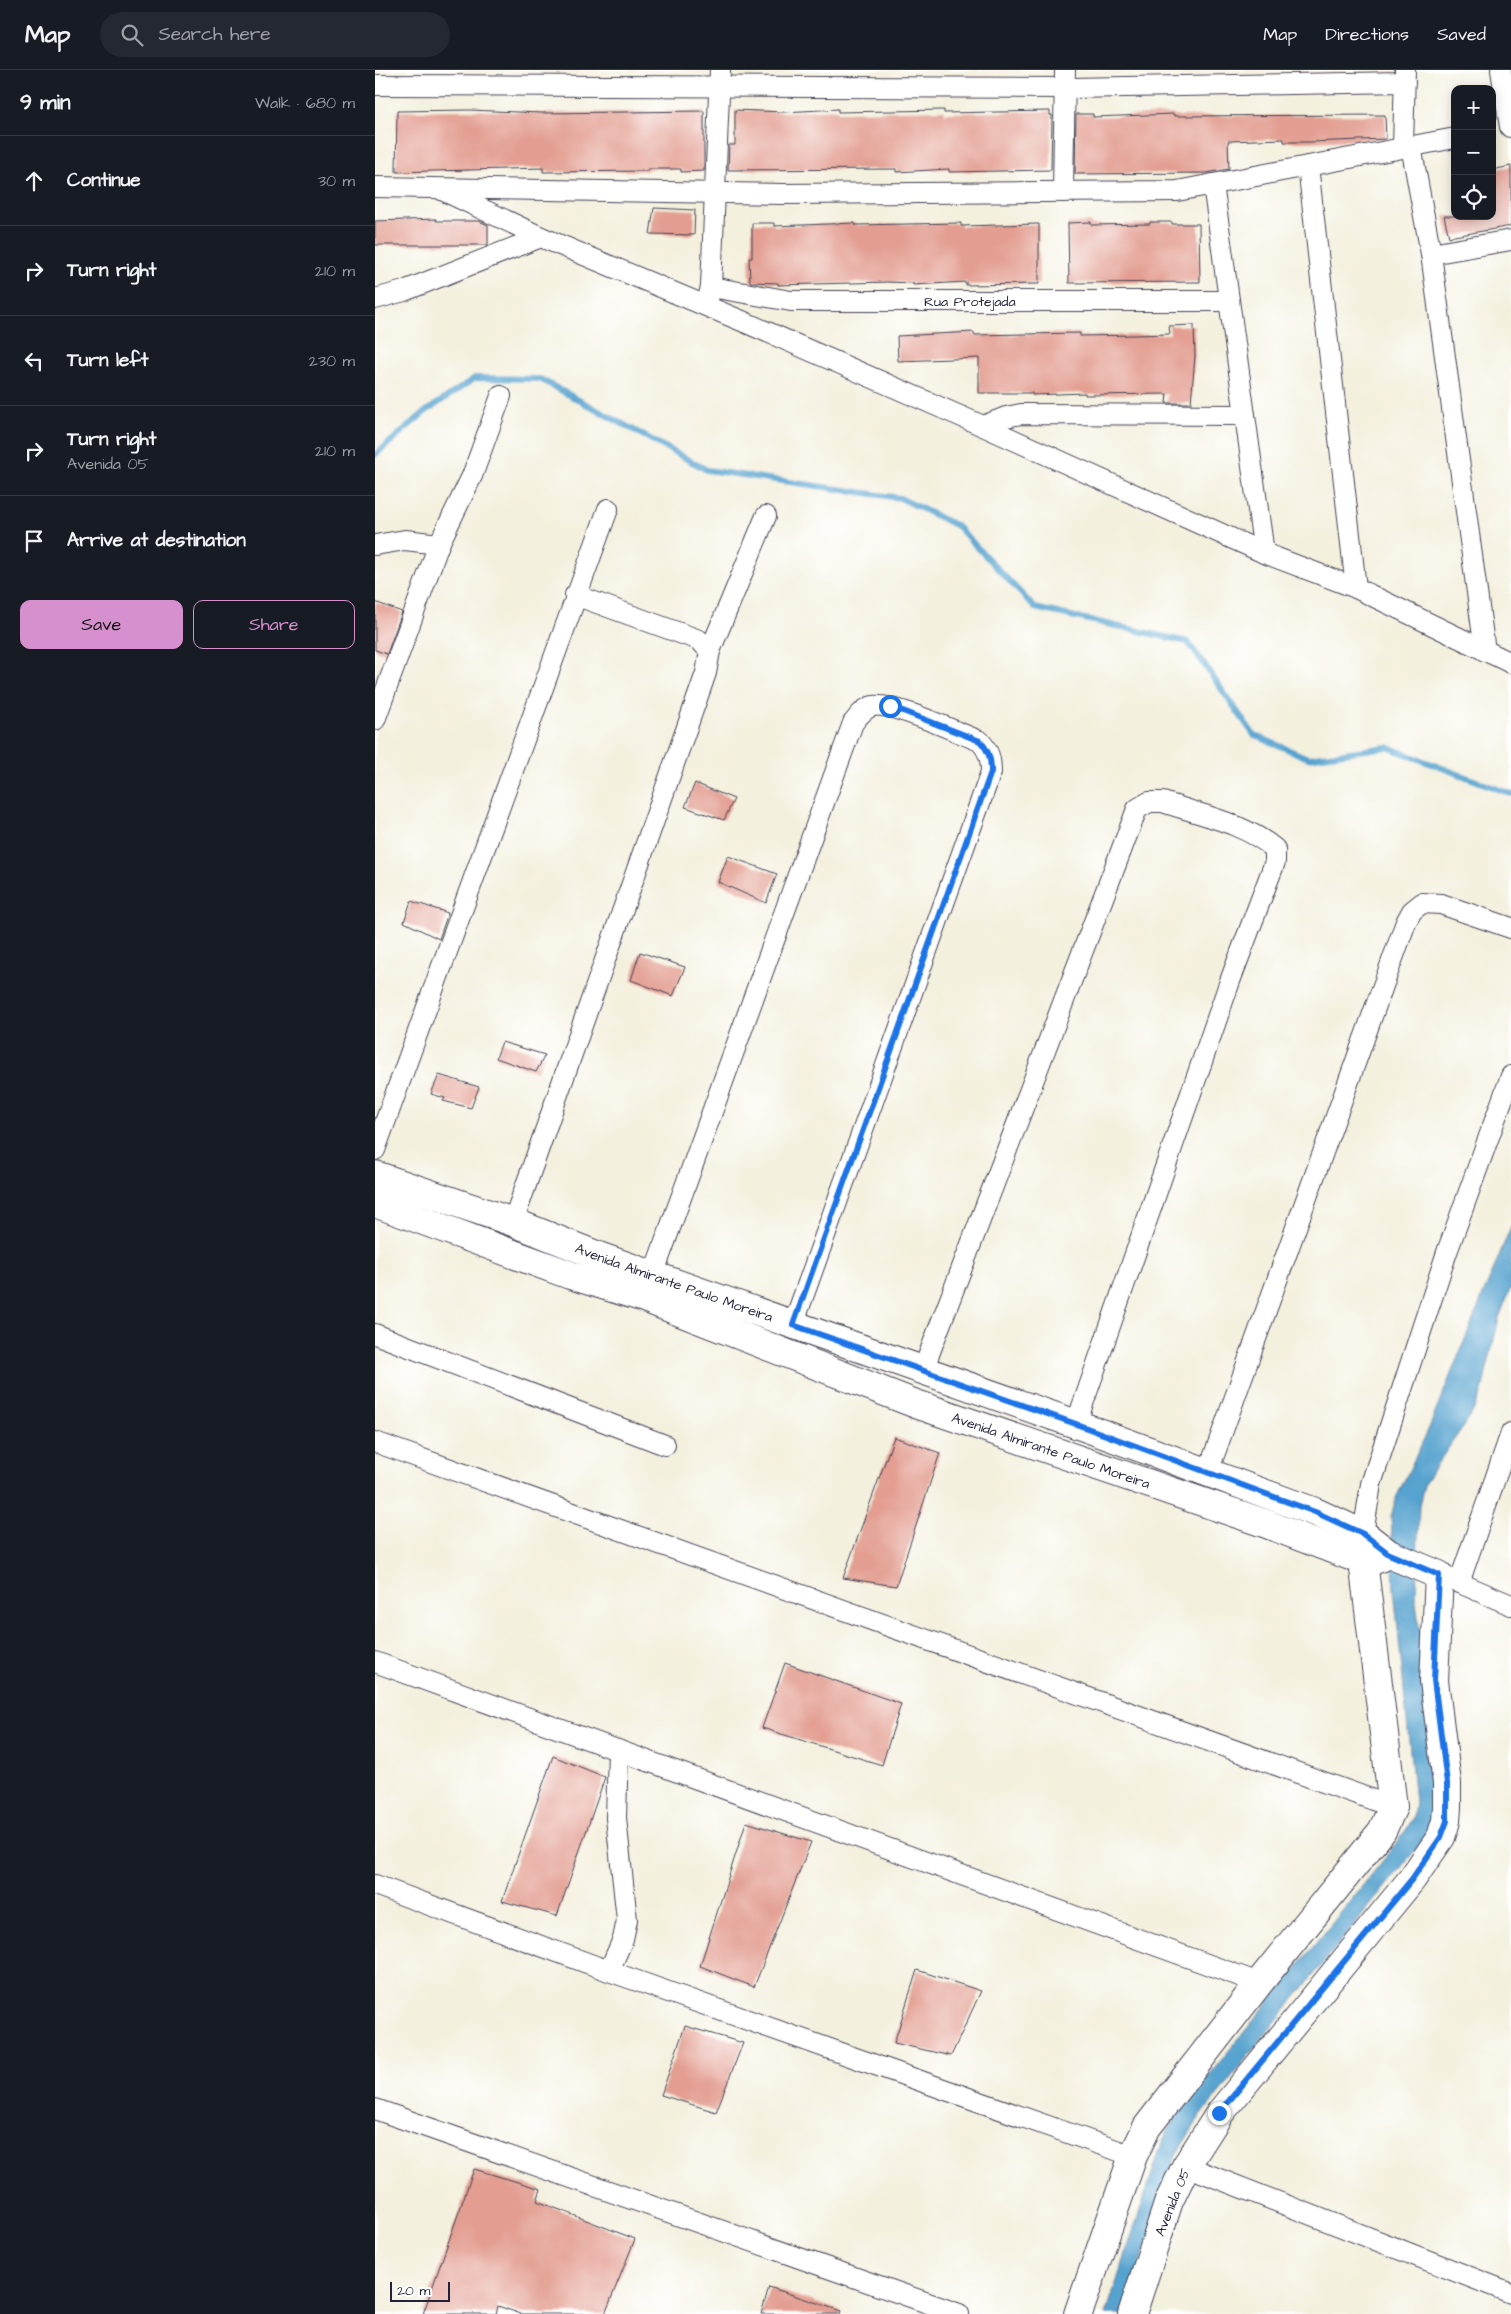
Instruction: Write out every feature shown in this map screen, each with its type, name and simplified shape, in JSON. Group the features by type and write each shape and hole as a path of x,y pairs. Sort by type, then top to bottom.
{"main road":[{"name":"Avenida Almirante Paulo Moreira","path":"375,1175 513,1222 601,1257 1076,1424 1315,1512 1363,1534 1391,1554 1441,1575"},
{"name":"Avenida Almirante Paulo Moreira","path":"375,1203 570,1275 644,1298 916,1404 1264,1523 1363,1561"},
{"path":"1078,2314 1133,2156 1147,2127 1259,1983 1382,1831 1393,1807 1363,1561 1363,1534"},
{"path":"1363,1561 1375,1560 1391,1554"},
{"name":"Avenida 05","path":"1132,2314 1169,2200 1186,2166 1219,2113 1412,1879 1441,1837 1447,1821 1447,1783 1434,1680 1441,1575"}],"street":[{"path":"1501,70 1504,128"},
{"path":"375,85 720,78 1065,79 1405,76 1407,147 1431,254 1485,650"},
{"path":"709,296 720,78"},
{"path":"1063,192 1065,79"},
{"path":"375,187 442,190 715,193 1177,191 1451,139"},
{"path":"1308,166 1356,588"},
{"path":"1213,184 1264,553"},
{"path":"442,190 541,237 709,296 983,426 1264,553 1356,588 1511,663"},
{"path":"375,299 404,291 541,237"},
{"path":"1431,254 1511,240"},
{"name":"Rua Protejada","path":"709,296 791,301 1229,301"},
{"path":"375,720 439,544 472,476 501,396"},
{"path":"983,426 1006,417 1021,414 1245,416"},
{"path":"375,1150 575,595 608,509"},
{"path":"513,1222 706,673 710,651 767,516"},
{"path":"375,545 405,540 439,544"},
{"path":"575,595 699,640 710,651"},
{"path":"653,1274 853,723 861,712 874,706 890,706 980,741 991,758 991,772 793,1325"},
{"path":"923,1370 1137,809 1149,802 1163,802 1243,829 1264,840 1275,849 1275,862 1230,981 1076,1424"},
{"path":"1208,1472 1409,916 1422,903 1441,904 1511,928"},
{"path":"1363,1534 1371,1484 1447,1252 1511,1076"},
{"path":"375,1334 665,1445"},
{"path":"1441,1575 1511,1433"},
{"path":"375,1442 1393,1807"},
{"name":"Avenida Almirante Paulo Moreira","path":"1441,1575 1511,1605"},
{"path":"375,1662 845,1831 1259,1983"},
{"path":"609,1970 623,1939 627,1920 616,1818 618,1750"},
{"path":"375,1885 1133,2156"},
{"path":"375,2109 959,2314"},
{"path":"1186,2166 1511,2293"}],"water":[{"path":"1511,1226 1511,1287 1499,1318 1481,1395 1471,1415 1425,1482 1419,1505 1416,1601 1438,1789 1430,1832 1200,2117 1177,2153 1124,2314 1106,2314 1162,2143 1175,2117 1385,1858 1408,1827 1413,1817 1415,1802 1394,1590 1391,1517 1396,1498 1429,1428"}],"building":[{"path":"838,109 838,112 944,110 944,113 1050,111 1050,115 1052,115 1051,170 949,172 949,169 896,172 896,169 728,170 729,145 735,145 735,110 784,112"},
{"path":"469,110 542,113 704,111 704,171 681,172 681,169 648,169 648,171 543,172 543,168 396,172 397,111"},
{"path":"1076,114 1093,114 1093,117 1174,114 1174,116 1385,115 1386,139 1311,142 1284,142 1284,139 1228,141 1229,169 1206,173 1075,174"},
{"path":"1511,166 1511,226 1449,237 1444,216 1451,216 1451,220 1496,220 1496,169"},
{"path":"654,208 695,210 694,235 650,234"},
{"path":"436,219 436,221 479,221 488,225 488,245 375,245 375,221"},
{"path":"1091,222 1091,225 1150,224 1150,222 1199,224 1200,282 1069,283 1068,223"},
{"path":"752,223 774,223 774,226 855,223 855,225 961,223 961,226 1039,224 1039,284 966,285 966,282 913,285 913,283 888,282 778,285 778,283 750,282 749,258 752,258"},
{"path":"1194,325 1195,356 1191,403 1166,403 1167,394 1085,395 1085,393 1032,395 1032,393 979,393 979,358 898,361 897,336 974,332 974,335 1080,333 1080,336 1170,334 1169,326"},
{"path":"375,602 402,612 387,654 375,650"},
{"path":"695,783 734,799 724,820 685,807"},
{"path":"728,856 777,874 766,903 718,882"},
{"path":"411,901 448,913 439,939 404,922"},
{"path":"640,952 685,967 673,996 631,980"},
{"path":"502,1042 545,1055 536,1072 496,1058"},
{"path":"439,1075 479,1087 471,1108 443,1101 445,1098 431,1094"},
{"path":"894,1437 940,1453 896,1586 843,1578"},
{"path":"785,1663 901,1704 882,1765 762,1728"},
{"path":"553,1756 605,1777 557,1916 502,1901"},
{"path":"746,1822 811,1842 754,1987 700,1966"},
{"path":"917,1970 981,1991 951,2056 894,2043"},
{"path":"685,2026 743,2043 716,2112 661,2095"},
{"path":"474,2169 541,2189 537,2201 635,2239 605,2314 521,2314 498,2306 496,2314 423,2314"},
{"path":"769,2287 841,2311 840,2314 761,2314"}],"waterway":[{"path":"375,455 425,412 475,378 540,379 707,470 900,498 957,526 1035,608 1188,642 1254,735 1308,758 1387,747 1511,794"}],"route":[{"path":"890,706 980,741 991,758 991,772 793,1325 1076,1424 1315,1512 1363,1534 1389,1554 1439,1575 1434,1680 1447,1783 1447,1821 1441,1837 1412,1879 1219,2113"}]}
